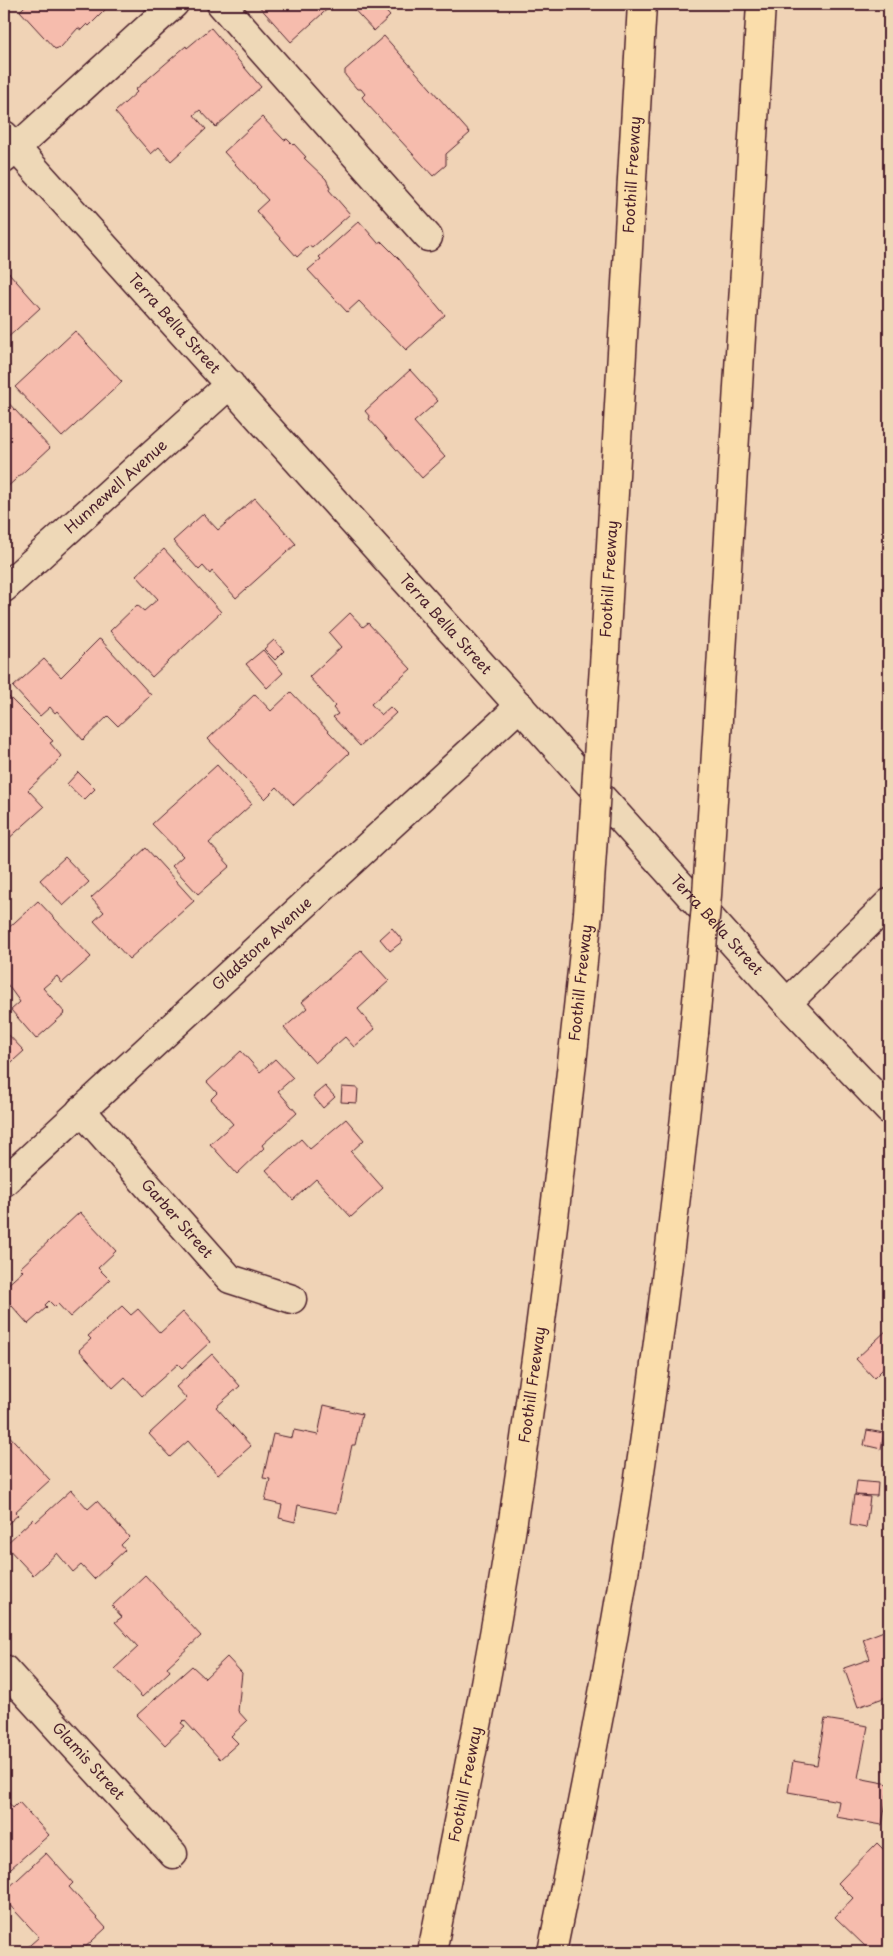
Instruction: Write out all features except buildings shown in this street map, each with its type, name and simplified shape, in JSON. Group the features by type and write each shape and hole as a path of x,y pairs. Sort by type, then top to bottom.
{"highway":[{"name":"Foothill Freeway","path":"432,1952 487,1671 514,1510 558,1195 588,913 598,782 642,4"},
{"path":"552,1952 601,1702 628,1548 675,1208 694,1032 707,895 761,4"}],"street":[{"path":"8,148 174,4"},
{"path":"220,4 428,237"},
{"name":"Terra Bella Street","path":"8,148 230,384 787,1003 889,1110"},
{"name":"Hunnewell Avenue","path":"4,588 230,384"},
{"name":"Gladstone Avenue","path":"4,1182 520,706"},
{"path":"787,1003 889,903"},
{"name":"Garber Street","path":"82,1110 230,1279 292,1299"},
{"name":"Glamis Street","path":"4,1669 173,1854"}]}
